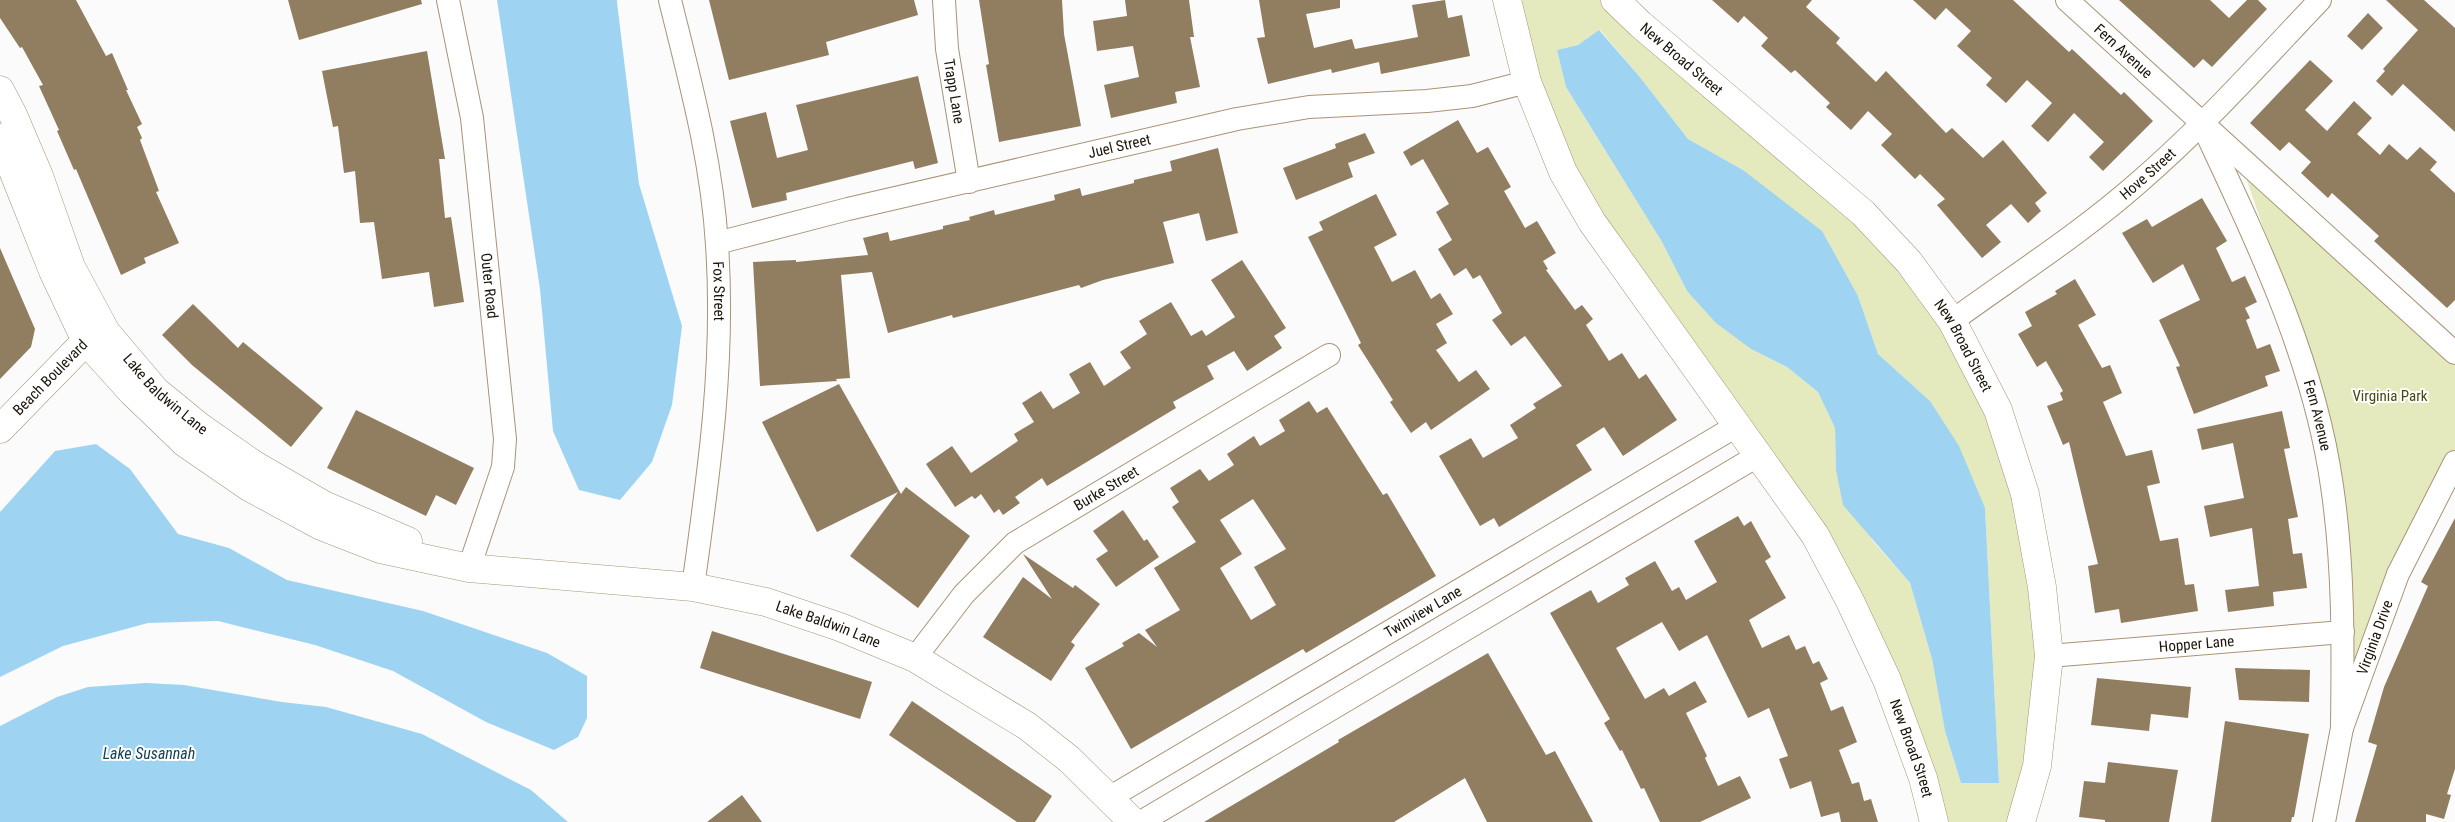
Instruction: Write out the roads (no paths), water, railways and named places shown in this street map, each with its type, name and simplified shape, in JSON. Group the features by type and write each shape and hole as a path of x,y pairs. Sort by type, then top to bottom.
{"street":[{"name":"Outer Road","path":"448,0 472,118 505,440 503,467 469,568"},
{"name":"Fox Street","path":"670,0 709,169 717,243 720,332 715,427 693,587"},
{"name":"Trapp Lane","path":"944,0 947,49 969,182"},
{"name":"New Broad Street","path":"1507,0 1527,82 1563,172 1592,222 1815,536 1850,601 1887,680 1923,778 1934,822"},
{"name":"New Broad Street","path":"1615,0 1640,24 1863,213 1909,262 1952,321 1998,410 2025,494 2042,587 2049,656 2036,766 2021,822"},
{"name":"Fern Avenue","path":"2067,0 2455,353"},
{"name":"Hove Street","path":"1952,321 2138,184 2202,124 2320,0"},
{"name":"Juel Street","path":"717,243 848,209 1237,119 1309,107 1472,96 1527,82"},
{"name":"Lake Baldwin Lane","path":"0,90 13,115 39,176 96,336"},
{"name":"Fern Avenue","path":"2202,124 2286,311 2313,398 2333,494 2341,563 2343,632 2342,728"},
{"name":"Lake Baldwin Lane","path":"0,138 53,271 96,336 156,391 200,427 254,464 324,505 469,568 693,587 766,602 840,627 915,658 1027,726 1069,759 1133,822"},
{"name":"Beach Boulevard","path":"0,429 96,336"},
{"name":"Burke Street","path":"915,658 964,594 1015,543 1329,356"},
{"name":"Twinview Lane","path":"1109,798 1738,425"},
{"path":"1141,822 1759,456"},
{"name":"Virginia Drive","path":"2324,822 2342,728 2398,574 2455,462"},
{"name":"Hopper Lane","path":"2049,656 2343,632"}],"water":[{"path":"497,0 617,0 639,184 682,326 672,405 652,462 620,500 579,490 553,431 540,289"},
{"path":"1599,30 1639,76 1688,139 1743,170 1822,231 1858,296 1878,354 1930,401 1959,446 1985,508 1999,783 1961,783 1945,731 1932,659 1910,583 1843,505 1836,470 1835,428 1818,392 1787,367 1751,349 1716,323 1687,291 1662,242 1566,87 1557,50 1578,45"},
{"path":"96,444 130,469 178,534 229,548 287,580 423,611 547,653 587,676 587,718 578,737 554,750 486,722 393,671 315,645 218,621 148,623 63,646 0,677 0,512 55,451"},
{"name":"Lake Susannah","path":"146,683 184,685 282,702 326,707 422,734 531,790 568,822 0,822 0,726 57,697 88,687"}],"park label":[{"name":"Virginia Park","path":"2390,396"}]}
